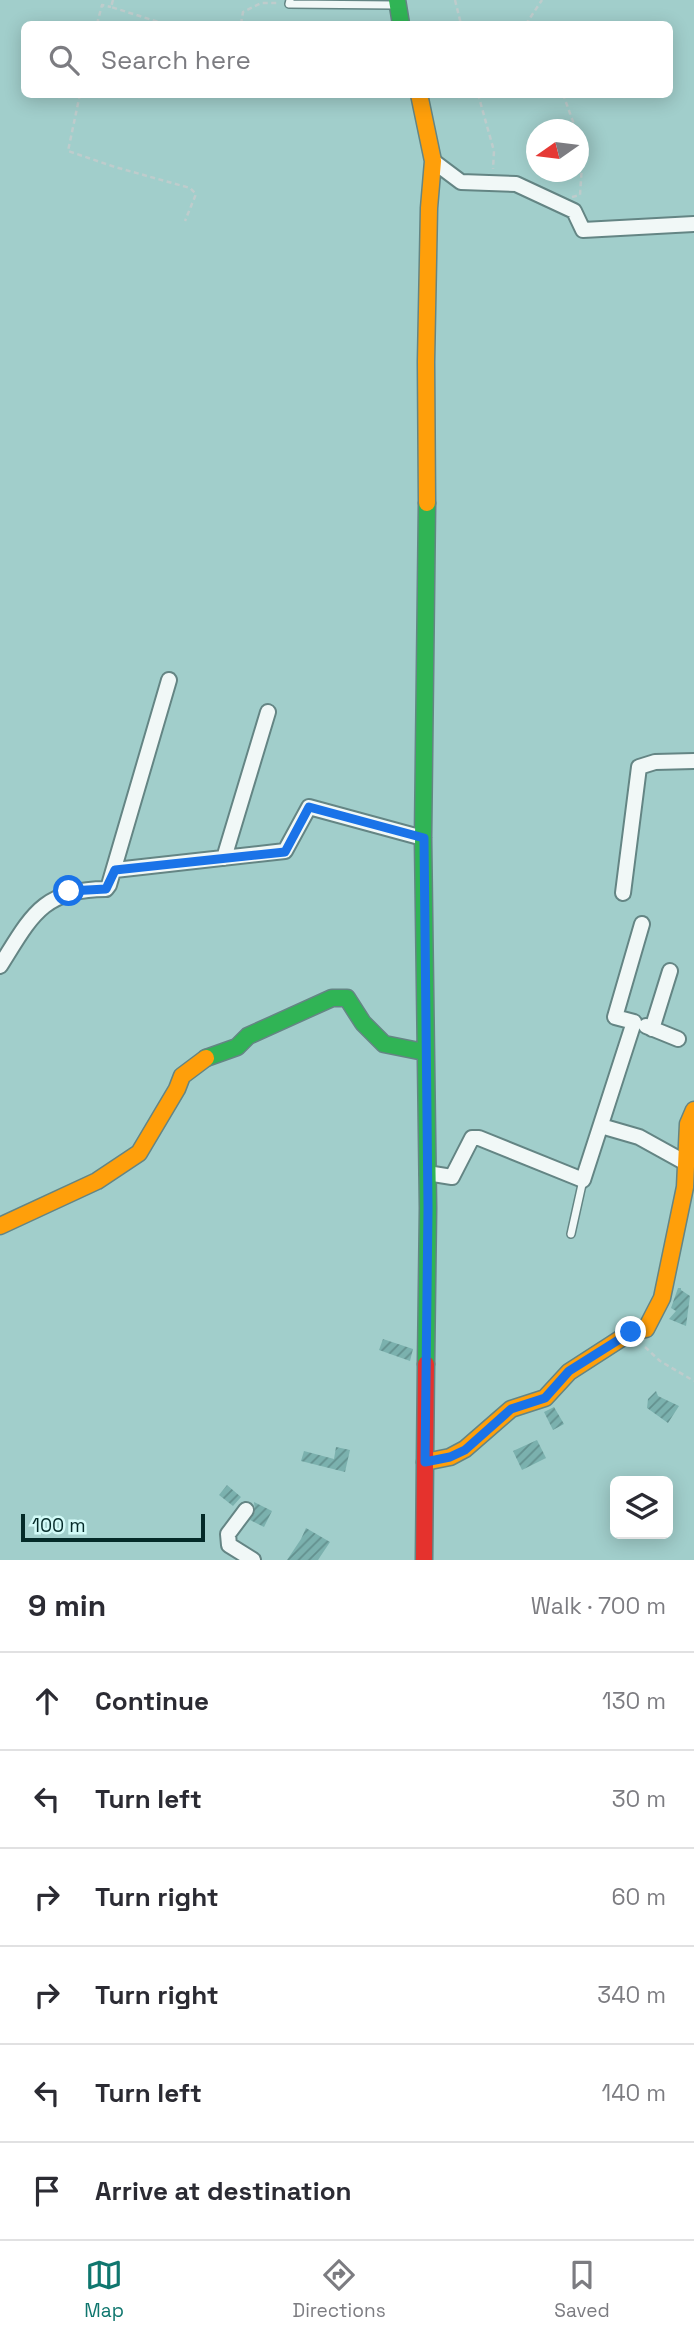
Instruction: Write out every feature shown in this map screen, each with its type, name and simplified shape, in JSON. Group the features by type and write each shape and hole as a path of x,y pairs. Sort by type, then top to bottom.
{"street":[{"path":"398,2 401,21"},
{"path":"420,98 433,161 429,208 426,349 428,579 424,838 427,1173 424,1560"},
{"path":"433,161 461,182 516,184 573,211 583,230 694,224"},
{"path":"0,966 25,928 52,900 69,891 106,889 115,870 156,718 169,680"},
{"path":"224,858 268,712"},
{"path":"623,892 639,767 655,762 694,761"},
{"path":"115,870 285,852 309,807 424,838"},
{"path":"642,924 615,1017 678,1039"},
{"path":"652,1029 670,971"},
{"path":"0,1226 97,1181 139,1153 182,1076 205,1059 237,1047 248,1037 332,998 347,998 363,1023 384,1044 425,1052"},
{"path":"427,1173 452,1177 468,1143 472,1138 479,1138 583,1180 634,1022"},
{"path":"425,1462 450,1457 465,1450 511,1409 545,1398 569,1371 631,1332 646,1329 662,1298 685,1187 688,1124 694,1110"},
{"path":"601,1126 639,1137 686,1163"},
{"path":"246,1510 228,1534 229,1545 253,1560"}],"lane":[{"path":"289,2 398,2"},
{"path":"571,1234 583,1180"}],"path":[{"path":"111,7 113,0"},
{"path":"455,0 460,21"},
{"path":"527,21 542,0"},
{"path":"242,21 243,12 261,3 289,2"},
{"path":"98,21 102,5 155,21"},
{"path":"79,98 68,151 190,188 196,194 185,221"},
{"path":"479,98 494,151 493,172"},
{"path":"564,98 572,119"},
{"path":"563,192 571,197 580,195 581,182"},
{"path":"631,1332 660,1362 694,1381"}],"building":[{"path":"678,1288 690,1296 686,1326 669,1319 676,1311 671,1308"},
{"path":"383,1339 413,1349 410,1361 379,1350"},
{"path":"656,1391 658,1396 679,1406 668,1423 647,1408 648,1399"},
{"path":"554,1407 564,1424 553,1430 544,1412"},
{"path":"537,1440 546,1458 522,1470 513,1451"},
{"path":"336,1447 350,1450 345,1472 301,1461 304,1451 334,1459"},
{"path":"227,1485 241,1497 233,1506 219,1495"},
{"path":"254,1502 272,1511 264,1527 250,1520 255,1512"},
{"path":"306,1528 330,1542 318,1560 287,1560 301,1539"}],"traffic: fast":[{"path":"397,0 400,21"},
{"path":"426,1364 428,1208 423,838 427,503"},
{"path":"206,1058 237,1047 248,1036 332,998 347,998 363,1023 384,1044 424,1052"}],"traffic: slow":[{"path":"420,98 433,161 429,208 426,362 427,503"},
{"path":"0,1226 97,1181 139,1153 182,1076 206,1058"},
{"path":"425,1462 450,1457 465,1449 511,1409 545,1398 569,1372 631,1332 646,1329 662,1298 685,1187 688,1124 694,1110"}],"traffic: jam":[{"path":"424,1560 426,1364"}],"route":[{"path":"69,891 106,889 115,870 285,852 309,807 424,838 428,1208 425,1462 450,1457 465,1450 511,1409 545,1398 569,1371 631,1332"}]}
